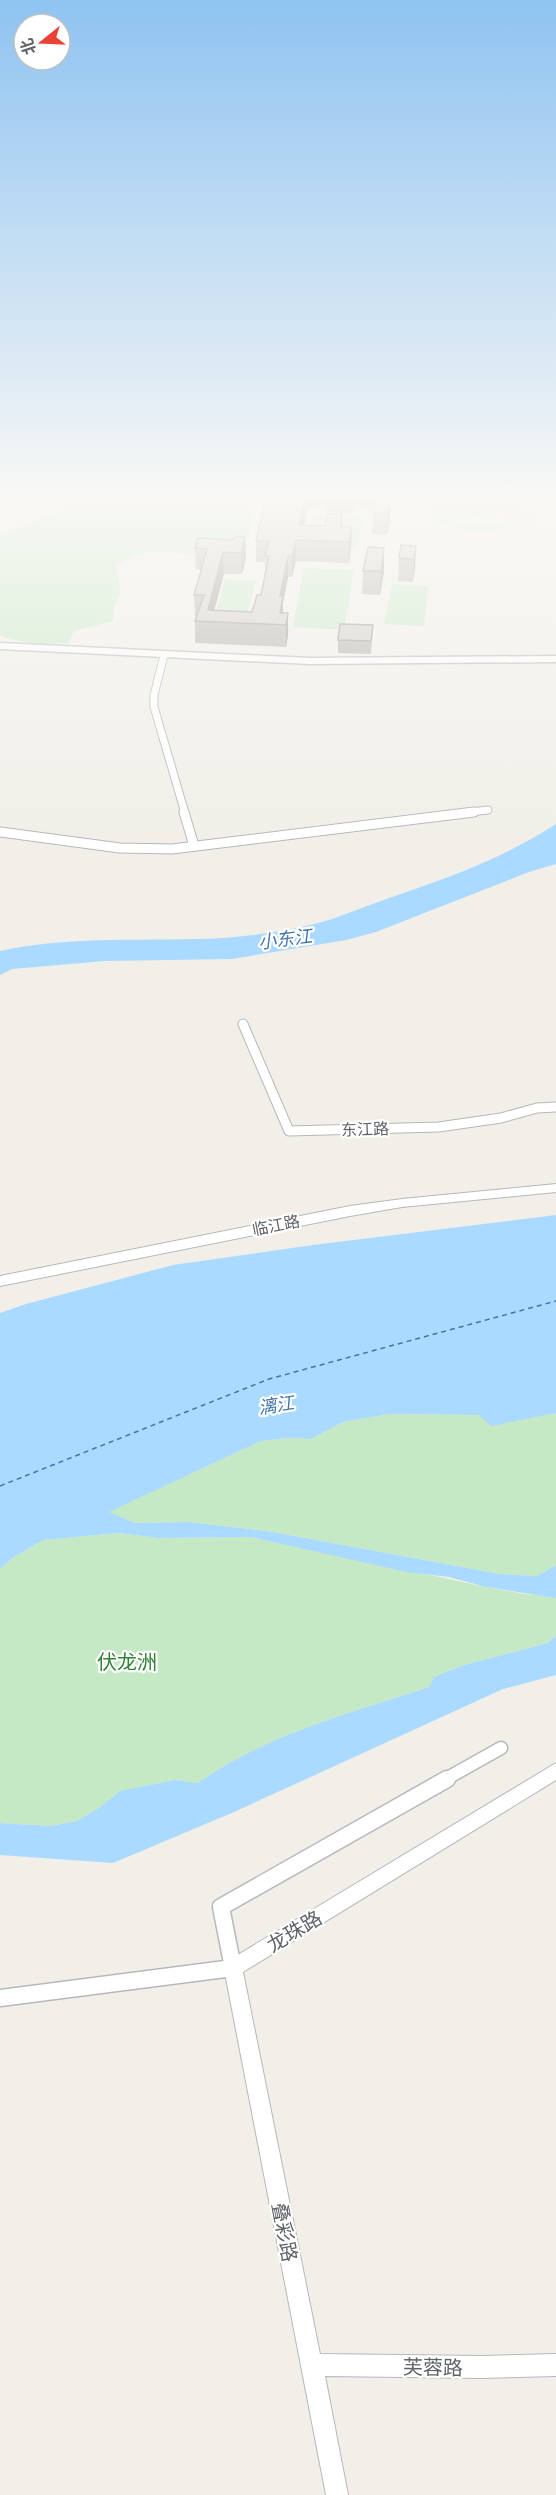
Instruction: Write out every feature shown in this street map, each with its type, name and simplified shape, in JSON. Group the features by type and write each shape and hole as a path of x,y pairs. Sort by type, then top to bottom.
{"main road":[{"path":"0,646 164,655 367,662 556,659"}],"street":[{"path":"164,655 154,695 154,706 194,846"},
{"path":"0,832 120,848 172,849 488,810"},
{"name":"东江路","path":"243,1024 289,1131 439,1126 501,1118 537,1108 556,1107"},
{"name":"临江路","path":"0,1281 360,1210 402,1203 556,1188"},
{"path":"233,1968 221,1907 501,1748"},
{"name":"龙珠路","path":"0,1998 233,1968 556,1771"},
{"name":"叠彩路","path":"233,1968 337,2495"},
{"name":"芙蓉路","path":"311,2365 556,2366"}],"green space":[{"path":"0,608 113,608 113,621 74,631 68,643 33,644 0,636"},
{"path":"217,608 249,608 244,626 215,617"},
{"path":"296,608 348,608 344,630 293,627"},
{"path":"387,608 426,608 424,626 384,624"},
{"path":"556,1413 556,1565 537,1576 500,1574 267,1531 188,1522 135,1523 108,1512 261,1441 288,1438 311,1439 343,1422 390,1414 479,1415 486,1419"},
{"name":"伏龙洲","path":"119,1533 159,1538 251,1537 486,1587 524,1594 552,1596 556,1598 556,1635 548,1643 464,1665 434,1677 429,1687 310,1726 252,1751 198,1783 175,1780 120,1791 99,1808 77,1821 50,1826 0,1823 0,1569 14,1557 43,1540"}],"water":[{"name":"小东江","path":"556,824 556,864 529,872 376,932 346,940 232,959 105,961 12,969 0,975 0,951 27,946 83,941 223,938 307,926 335,918 477,865 517,847"},
{"name":"漓江","path":"556,1215 556,1413 491,1426 479,1415 390,1414 343,1422 311,1439 288,1438 261,1441 109,1512 135,1523 188,1522 267,1531 500,1574 537,1576 556,1565 556,1598 486,1587 449,1577 407,1572 251,1537 159,1538 119,1533 43,1540 14,1557 0,1569 0,1313 173,1265"},
{"path":"556,1635 556,1675 503,1689 234,1812 113,1863 0,1855 0,1823 50,1826 77,1821 99,1808 120,1791 175,1780 198,1783 252,1751 310,1726 429,1687 434,1677 464,1665 548,1643"}],"building":[{"path":"199,608 252,612 253,608 281,608 280,613 288,613 286,625 195,621"},
{"path":"340,624 373,625 371,641 338,640"}],"ferry route":[{"path":"0,1486 269,1379 556,1301"}]}
